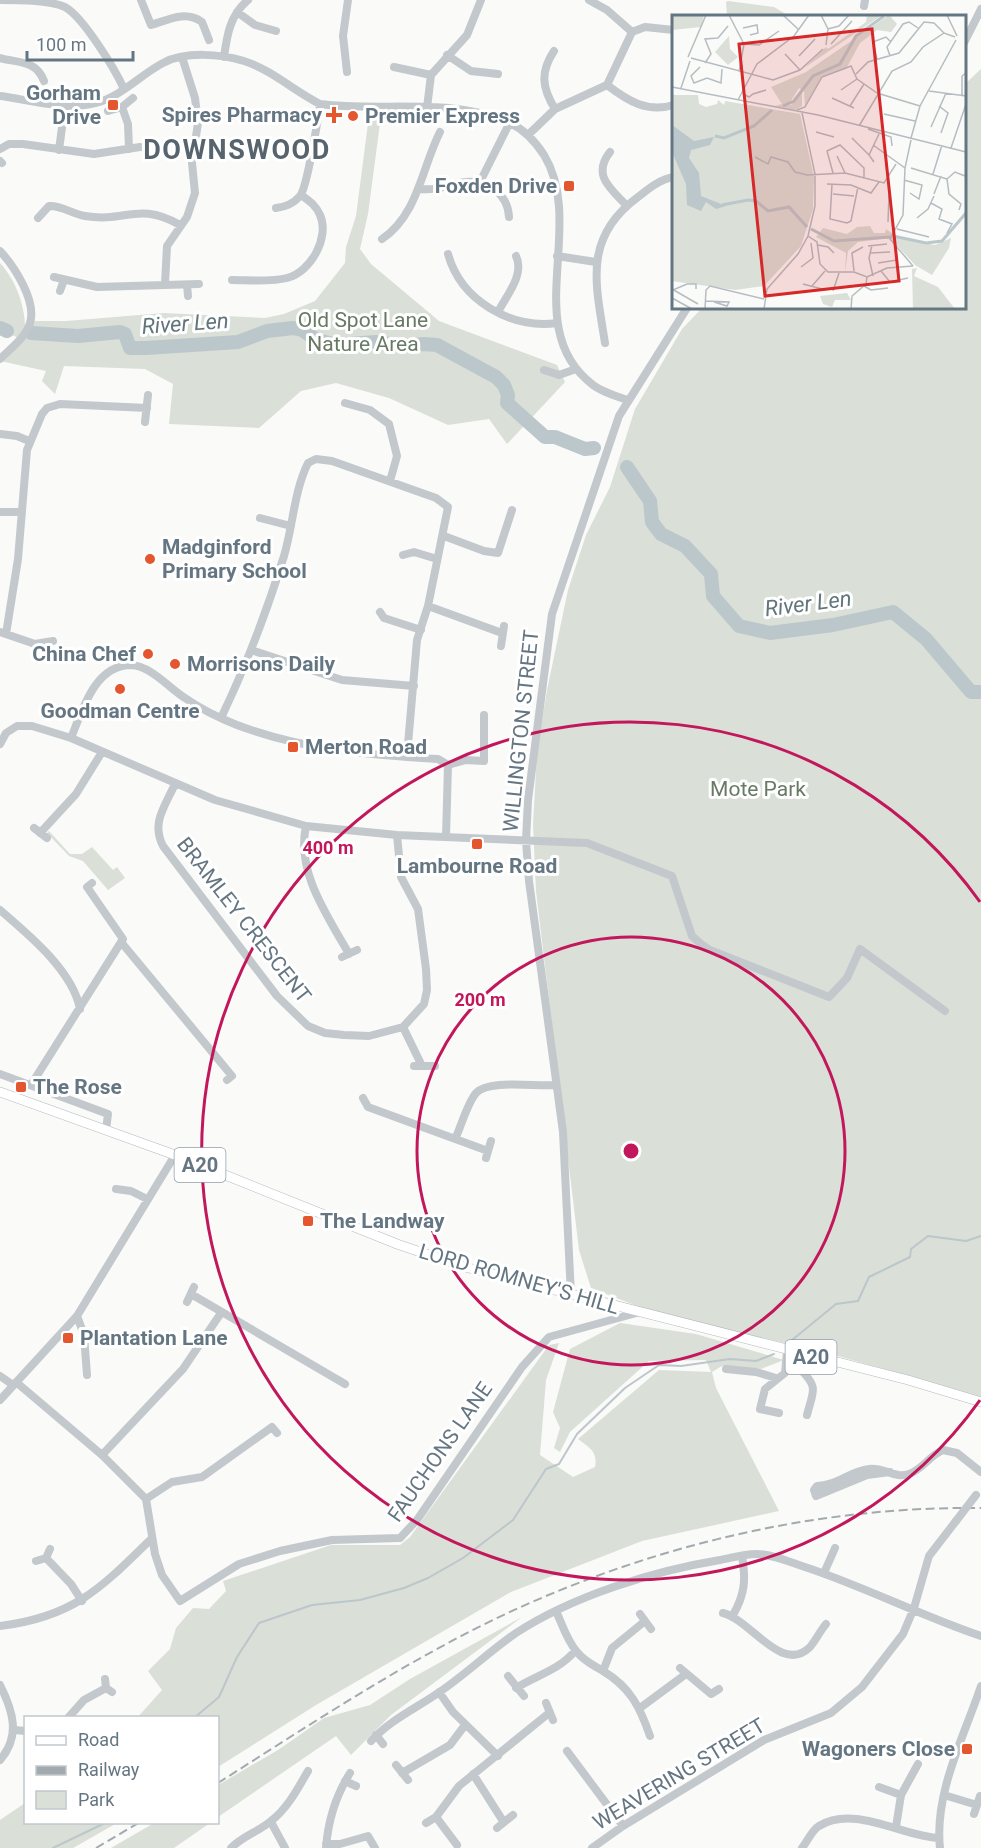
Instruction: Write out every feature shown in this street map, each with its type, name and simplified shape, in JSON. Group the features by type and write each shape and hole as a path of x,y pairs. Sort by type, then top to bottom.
{"main road":[{"name":"A20","path":"0,1092 175,1155"},
{"name":"LORD ROMNEY'S HILL","path":"175,1155 397,1244 461,1266 640,1312"},
{"name":"A20","path":"640,1312 802,1355 908,1380 981,1402"}],"street":[{"path":"0,0 64,6 73,13 102,50 124,89"},
{"path":"141,0 148,27 184,15 191,16 202,22 209,40"},
{"path":"224,57 228,29 237,12 248,0"},
{"path":"347,72 343,36 348,0"},
{"path":"427,108 431,75 447,54 467,35 481,0"},
{"path":"589,0 607,9 632,32"},
{"path":"966,39 981,9"},
{"path":"237,12 255,25 278,31"},
{"path":"528,135 555,109 607,85 632,32 645,27 672,30"},
{"path":"542,50 551,54 543,84 555,109"},
{"path":"447,54 471,71 492,76"},
{"path":"165,284 165,252 187,217 195,193 192,163 198,123 195,98 182,57"},
{"path":"0,96 65,105 94,104 109,99 164,62 182,57 224,57 269,71 296,92 320,104 483,112 510,122 528,135 550,166 558,187 557,323 565,352 576,369 595,387 627,400"},
{"path":"0,58 33,65 39,69 44,81"},
{"path":"39,69 47,62"},
{"path":"394,67 431,75"},
{"path":"607,85 629,101 646,108 659,109 672,106"},
{"path":"108,111 122,107 133,98"},
{"path":"276,208 286,206 301,195 308,172 320,104"},
{"path":"59,150 65,105"},
{"path":"122,107 128,124 129,148"},
{"path":"479,184 510,122"},
{"path":"382,239 399,231 419,189 432,143 440,132"},
{"path":"0,149 9,144 94,154 140,147"},
{"path":"605,155 601,176 626,205"},
{"path":"605,343 594,278 596,262 604,238 626,205 666,178 672,177"},
{"path":"419,189 438,190 465,182 479,184 502,195 509,213 519,206"},
{"path":"232,280 288,278 308,265 320,245 323,231 321,216 315,206 301,195"},
{"path":"38,218 49,206 57,205 68,212 104,218 153,212 180,225"},
{"path":"64,221 68,212"},
{"path":"0,251 18,271 31,316 25,332 0,359"},
{"path":"448,254 451,266 476,299 498,312 537,325 557,323"},
{"path":"498,312 519,263 516,256"},
{"path":"557,256 596,262"},
{"path":"442,268 451,266"},
{"path":"259,269 261,280"},
{"path":"54,277 97,286 199,284"},
{"path":"60,291 64,280"},
{"path":"187,285 188,296"},
{"name":"WILLINGTON STREET","path":"571,1295 563,1139 529,880 526,841 532,762 552,614 618,416 686,309"},
{"path":"544,370 559,375 576,369"},
{"path":"145,422 148,395"},
{"path":"345,403 370,410 389,424 397,456 390,481"},
{"path":"53,640 35,644 3,633 14,600 29,441 36,424 47,408 60,404 147,408"},
{"path":"0,434 17,435 29,441"},
{"path":"220,718 251,650 291,526 301,477 308,463 316,459 332,461 442,500 448,507 444,536 428,606 417,640 407,756"},
{"path":"444,536 484,551 498,553 512,510"},
{"path":"0,512 22,512"},
{"path":"260,518 291,526"},
{"path":"403,555 414,552 437,560"},
{"path":"428,606 503,629 501,646"},
{"path":"380,612 384,618 421,630"},
{"path":"251,650 342,680 414,686"},
{"path":"71,738 95,684 113,671 131,665 154,675 184,698 220,718 302,746 373,755 438,759 448,765 466,760 484,761 484,715"},
{"path":"0,744 6,733 17,726 32,726 71,738 176,784 243,809 306,825 397,835 587,843 672,876 692,936 710,950 829,997 847,978 860,950 945,1011"},
{"path":"40,833 76,794 102,752"},
{"path":"446,837 448,765"},
{"name":"BRAMLEY CRESCENT","path":"176,784 158,822 157,834 163,846 277,996 298,1018 325,1033 369,1036 403,1027"},
{"path":"306,825 303,839 305,861 325,913 349,954"},
{"path":"397,835 401,877 418,909 427,990 424,1004 403,1027 418,1066 435,1066"},
{"path":"92,883 87,887 122,940 230,1078"},
{"path":"0,910 42,946 78,998 80,1009"},
{"path":"32,1085 122,940"},
{"path":"0,1074 108,1114 106,1130"},
{"path":"456,1137 476,1094 482,1089 500,1084 535,1087 556,1085"},
{"path":"363,1098 368,1107 456,1137 487,1154 491,1141"},
{"path":"0,1400 77,1316 175,1155"},
{"path":"116,1189 131,1191 147,1199"},
{"path":"191,1294 345,1385"},
{"name":"FAUCHONS LANE","path":"146,1499 152,1538 162,1575 180,1601 239,1564 280,1551 332,1540 400,1538 417,1520 522,1367 549,1337 640,1312"},
{"path":"102,1455 183,1369 221,1313"},
{"path":"77,1316 84,1335 87,1375"},
{"path":"779,1413 760,1409 765,1389 785,1373 788,1351"},
{"path":"802,1355 801,1370 812,1380 813,1386 807,1415"},
{"path":"726,1369 756,1372 776,1378"},
{"path":"0,1376 15,1383 102,1455 146,1499 172,1482 202,1478 272,1427 277,1433"},
{"path":"890,1473 867,1475 816,1496 814,1490 817,1486 826,1486 863,1470 883,1469 897,1475 912,1473 936,1453 949,1450 966,1458 981,1472"},
{"name":"WEAVERING STREET","path":"592,1848 623,1826 764,1740 831,1713 862,1687 903,1634 915,1608 929,1556 979,1493"},
{"path":"0,1626 33,1622 82,1601 116,1573 152,1538"},
{"path":"824,1573 835,1548"},
{"path":"36,1561 46,1558 50,1549"},
{"path":"383,1744 373,1738 516,1634 556,1611 660,1574 742,1556 756,1554 824,1573 915,1608 938,1621 981,1636"},
{"path":"733,1615 744,1591 746,1577 742,1556"},
{"path":"46,1558 71,1584 82,1601"},
{"path":"556,1611 575,1651 587,1662 621,1683 640,1708 646,1732"},
{"path":"723,1612 733,1615 777,1652 787,1656 801,1653 809,1648 821,1626"},
{"path":"603,1671 612,1648 642,1617 651,1629"},
{"path":"516,1688 532,1678 553,1671 575,1651"},
{"path":"640,1708 683,1671 703,1684 711,1694 719,1689"},
{"path":"508,1676 524,1696"},
{"path":"70,1716 84,1700 109,1690 105,1679"},
{"path":"0,1685 12,1713 14,1730 9,1749 0,1760"},
{"path":"940,1848 939,1820 944,1795 978,1706 981,1686"},
{"path":"439,1692 465,1725 479,1734 498,1756"},
{"path":"426,1823 436,1817 459,1786 473,1774 551,1716 546,1703"},
{"path":"402,1773 450,1745 465,1725"},
{"path":"14,1730 24,1731"},
{"path":"567,1751 623,1826"},
{"path":"896,1827 902,1795 918,1764"},
{"path":"396,1765 408,1780"},
{"path":"231,1848 239,1840 271,1822 308,1770"},
{"path":"350,1773 328,1822 326,1846 368,1836 375,1848"},
{"path":"473,1774 503,1821"},
{"path":"345,1781 356,1786"},
{"path":"879,1787 902,1795"},
{"path":"944,1795 977,1805"},
{"path":"974,1814 980,1796"},
{"path":"497,1828 513,1815"},
{"path":"436,1817 455,1846 465,1839"},
{"path":"802,1848 818,1826 835,1820 867,1820 896,1827 923,1838 939,1838"},
{"path":"271,1822 285,1848"}],"green space":[{"path":"726,2 774,7 787,15 727,15"},
{"name":"Mote Park","path":"981,69 981,1399 840,1356 676,1317 591,1288 579,1250 536,891 533,825 537,753 547,690 568,590 586,535 610,487 635,409 682,329 701,309 966,309 966,83"},
{"name":"Old Spot Lane Nature Area","path":"370,108 382,108 368,214 360,249 371,264 439,321 557,365 565,382 507,444 489,419 448,425 389,398 336,383 301,391 259,428 169,424 173,384 145,369 64,366 55,394 42,381 46,371 0,361 17,337 0,331 0,263 18,293 25,327 30,321 66,321 164,313 265,318 284,314 315,301 345,263 346,247 356,216"},
{"path":"49,831 70,854 82,854 92,847 113,870 117,867 125,878 108,890 83,861 69,856 47,833"},
{"path":"620,1323 696,1334 784,1360 761,1369 722,1366 712,1372 716,1388 779,1511 642,1541 511,1592 316,1705 219,1766 219,1716 139,1716 162,1690 148,1671 170,1649 176,1628 193,1608 209,1609 226,1591 223,1581 331,1545 400,1545 410,1537 549,1345 559,1343 546,1380 540,1455 573,1477 595,1467 596,1462 594,1454 578,1439 659,1370 711,1372 706,1360 649,1361 570,1432 560,1452 554,1448 560,1428 553,1412 570,1349"},
{"path":"522,1617 391,1715 351,1755 336,1736 219,1816 219,1784 278,1750 324,1718 370,1705 410,1679"},
{"path":"24,1804 24,1824 115,1824 73,1848 0,1848 0,1820"},
{"path":"152,1824 209,1824 174,1848 111,1848"}],"waterway":[{"name":"River Len","path":"0,328 7,331"},
{"name":"River Len","path":"31,333 78,336 120,332 125,334 130,348 146,348 238,342 267,331 293,328 302,330 317,340 337,345 376,342 403,346 437,345 496,377 504,385 508,395 507,403 545,437 555,437 585,449 594,448"},
{"name":"River Len","path":"627,467 650,501 652,522 661,534 685,546 711,574 713,596 739,626 770,633 833,625 893,612 926,639 971,692 981,692"},
{"path":"786,1345 836,1304 858,1301 869,1277 910,1257 911,1249 928,1236 966,1241 981,1236"},
{"path":"196,1716 219,1697 237,1657 259,1623 312,1605 360,1600 404,1588 428,1578 463,1558 513,1520 546,1469 559,1464 577,1434 625,1388 659,1365 681,1366 730,1359 756,1361 774,1354"},
{"path":"53,1848 103,1824"}],"railway":[{"path":"219,1782 423,1656 552,1593 611,1571 671,1552 793,1523 856,1514 918,1509 981,1508"},
{"path":"96,1848 137,1824"}],"place":[{"name":"Gorham Drive","path":"113,105"},
{"name":"Spires Pharmacy","path":"334,115"},
{"name":"Premier Express","path":"353,116"},
{"name":"Foxden Drive","path":"569,186"},
{"name":"Madginford Primary School","path":"150,559"},
{"name":"China Chef","path":"148,654"},
{"name":"Morrisons Daily","path":"175,664"},
{"name":"Goodman Centre","path":"120,689"},
{"name":"Merton Road","path":"293,747"},
{"name":"Lambourne Road","path":"477,844"},
{"name":"The Rose","path":"21,1087"},
{"name":"The Landway","path":"308,1221"},
{"name":"Plantation Lane","path":"68,1338"},
{"name":"Wagoners Close","path":"967,1749"}],"district":[{"name":"DOWNSWOOD","path":"237,150"}]}
